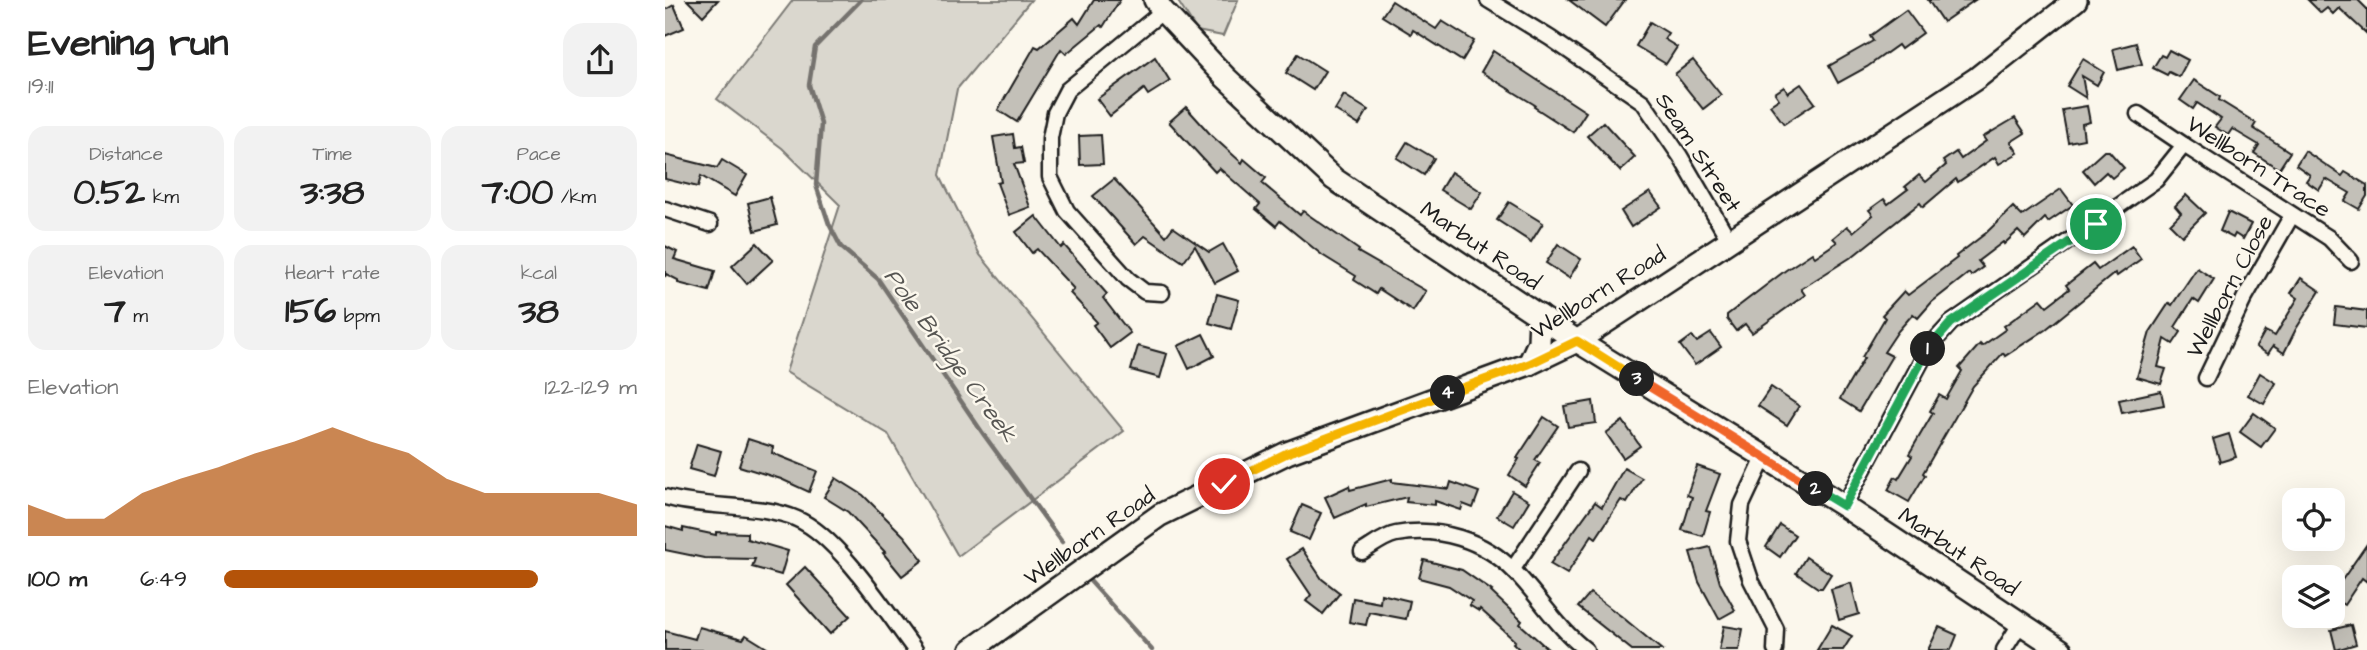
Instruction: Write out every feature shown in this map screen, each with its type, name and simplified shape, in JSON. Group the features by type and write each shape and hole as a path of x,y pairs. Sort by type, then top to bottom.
{"street":[{"name":"Seam Street","path":"1488,0 1550,38 1643,102 1680,156 1729,240"},
{"name":"Wellborn Road","path":"971,650 1160,515 1287,453 1529,364 1577,341 1977,78 2076,0"},
{"path":"1159,6 1067,90 1055,113 1050,138 1050,177 1067,211 1128,279 1145,292 1162,293"},
{"name":"Marbut Road","path":"1159,6 1225,76 1334,179 1577,341 1844,506 2061,650"},
{"name":"Wellborn Trace","path":"2138,114 2329,238 2351,261"},
{"path":"1844,506 1929,347 1951,323 2156,180 2184,145"},
{"path":"665,209 710,224"},
{"name":"Wellborn Close","path":"2206,377 2245,297 2292,215"},
{"path":"1529,364 1539,342 1540,316"},
{"path":"1764,458 1742,505 1738,541 1751,580 1776,629 1775,650"},
{"path":"1513,569 1578,471"},
{"path":"665,497 797,519 818,532 837,550 915,650"},
{"path":"1363,552 1394,534 1433,533 1473,541 1513,569 1571,638 1586,650"},
{"path":"2004,650 2020,624"}],"shaded area":[{"path":"793,0 1031,0 957,89 940,175 980,255 1124,431 958,556 888,434 786,372 840,205 782,148 717,99"},
{"path":"1177,0 1238,0 1223,36 1197,31"}],"building":[{"path":"687,0 718,0 703,16"},
{"path":"1094,0 1120,0 1103,27 1101,25 1066,54 1061,49 1017,122 998,110 1035,46 1039,48 1074,18 1079,24"},
{"path":"1569,0 1625,0 1605,27"},
{"path":"1928,0 1975,0 1943,22"},
{"path":"2308,0 2358,0 2367,9 2367,34 2339,8 2333,14 2327,8 2321,13"},
{"path":"1392,1 1436,29 1442,21 1474,41 1462,61 1413,30 1411,34 1382,16"},
{"path":"674,5 684,28 665,36 665,10"},
{"path":"1906,10 1923,33 1901,49 1898,45 1838,83 1829,66 1873,41 1870,36"},
{"path":"1650,22 1668,33 1664,39 1677,47 1666,64 1636,46"},
{"path":"2136,43 2142,64 2118,70 2113,49"},
{"path":"2169,50 2188,60 2179,77 2153,68 2161,55 2165,57"},
{"path":"1493,51 1586,112 1573,132 1481,72"},
{"path":"1298,54 1325,71 1313,90 1286,73"},
{"path":"1155,57 1170,81 1148,95 1144,89 1110,116 1097,99"},
{"path":"2083,59 2104,72 2097,85 2082,76 2086,98 2067,86"},
{"path":"1693,60 1721,95 1703,109 1675,74"},
{"path":"2194,80 2220,97 2219,100 2256,123 2253,128 2290,152 2279,169 2254,153 2259,145 2232,129 2228,135 2215,127 2221,119 2197,103 2193,109 2180,100"},
{"path":"1801,84 1815,103 1784,124 1770,105 1779,99 1775,93 1784,87 1788,93"},
{"path":"1344,95 1368,110 1359,125 1335,110"},
{"path":"2087,106 2090,122 2082,124 2084,139 2068,142 2062,110"},
{"path":"1186,107 1212,136 1242,163 1244,159 1266,178 1262,183 1300,215 1303,211 1359,250 1358,252 1426,291 1413,311 1379,289 1376,294 1354,280 1356,276 1322,255 1280,221 1276,226 1256,209 1260,204 1219,168 1215,172 1169,122"},
{"path":"2015,118 2025,133 2011,142 2018,153 1999,164 1995,157 1958,182 1956,179 1923,207 1920,203 1853,256 1801,289 1805,295 1752,333 1745,324 1736,331 1727,319 1727,315 1786,270 1812,253 1815,257 1837,242 1833,238 1847,226 1853,232 1873,215 1869,210 1884,199 1888,204 1908,189 1905,187 1919,175 1926,182 1946,165 1943,161 1956,152 1961,159 1986,141 1983,137"},
{"path":"1603,122 1635,157 1620,171 1587,136"},
{"path":"1013,134 1015,148 1021,147 1024,163 1014,164 1030,207 1009,215 997,183 1001,182 993,137"},
{"path":"1101,135 1103,164 1080,165 1079,136"},
{"path":"1407,142 1434,158 1424,175 1397,158"},
{"path":"2104,151 2109,151 2124,168 2112,178 2106,172 2094,183 2083,170"},
{"path":"2305,151 2342,176 2345,172 2367,185 2367,196 2359,209 2345,201 2350,193 2326,179 2319,190 2306,181 2310,175 2296,165"},
{"path":"665,155 717,168 722,160 747,175 735,196 701,176 698,187 665,179"},
{"path":"1451,172 1482,192 1471,209 1440,190"},
{"path":"1114,179 1166,236 1173,227 1209,252 1223,244 1238,271 1215,283 1195,246 1183,262 1145,236 1136,244 1093,196"},
{"path":"2061,189 2073,205 2048,222 2045,218 2025,238 2018,231 1978,261 1983,267 1971,276 1969,273 1932,302 1918,318 1913,314 1884,352 1892,356 1859,411 1840,399 1885,318 1882,315 1904,291 1908,295 1957,258 1956,256 1986,233 2013,207 2022,216"},
{"path":"1650,192 1661,207 1631,227 1621,211"},
{"path":"2186,195 2205,213 2182,236 2170,224 2181,213 2175,206"},
{"path":"770,197 777,225 755,231 748,203"},
{"path":"1509,202 1543,223 1531,242 1497,220"},
{"path":"2228,212 2251,224 2243,239 2235,234 2233,238 2220,231"},
{"path":"1036,216 1061,248 1064,245 1107,294 1103,298 1130,333 1110,348 1093,325 1097,322 1070,293 1074,289 1037,249 1032,253 1016,232"},
{"path":"757,243 773,260 747,284 732,266"},
{"path":"1558,244 1581,259 1569,278 1546,263"},
{"path":"665,246 677,252 674,259 715,271 709,291 678,283 678,280 666,274 665,277"},
{"path":"2132,246 2141,259 2117,276 2115,273 2045,330 2005,356 2003,353 1973,386 1909,502 1888,490 1912,456 1909,454 1933,413 1930,411 1939,395 1946,399 1962,371 1959,368 1980,344 1982,346 2006,329 2004,326 2041,299 2047,306 2069,289 2066,285 2093,264 2098,270"},
{"path":"2197,268 2214,279 2199,303 2193,299 2175,327 2181,332 2173,344 2165,339 2158,367 2166,369 2161,384 2137,377 2150,332"},
{"path":"2301,278 2320,291 2284,353 2273,346 2268,354 2256,347 2265,331 2275,336 2298,298 2291,293"},
{"path":"1217,294 1239,300 1231,329 1209,323"},
{"path":"2336,307 2367,311 2367,328 2334,324"},
{"path":"1711,333 1721,347 1695,365 1680,345 1692,336 1697,342"},
{"path":"1203,334 1214,356 1189,369 1178,346"},
{"path":"1138,346 1167,354 1160,378 1131,370"},
{"path":"2260,373 2276,383 2264,404 2248,395"},
{"path":"1771,387 1799,406 1787,425 1758,406"},
{"path":"2161,391 2164,405 2122,413 2119,400"},
{"path":"1593,401 1596,423 1568,427 1564,406"},
{"path":"2254,413 2275,428 2261,447 2240,432"},
{"path":"1544,417 1558,426 1535,460 1540,463 1525,486 1509,475"},
{"path":"1623,421 1640,446 1623,458 1606,433"},
{"path":"2229,434 2236,457 2220,462 2213,439"},
{"path":"748,439 773,447 772,453 817,471 809,492 781,479 739,466"},
{"path":"697,444 721,451 714,476 689,469"},
{"path":"1697,466 1720,474 1706,511 1710,512 1703,536 1682,530 1692,497 1687,495"},
{"path":"1624,468 1642,478 1627,503 1621,500 1596,538 1592,535 1567,574 1550,564 1595,502 1602,507"},
{"path":"836,478 863,495 904,536 923,560 902,576 883,553 885,552 848,512 824,497"},
{"path":"1392,479 1392,482 1449,489 1451,482 1479,492 1473,508 1463,504 1461,510 1435,501 1435,505 1406,502 1407,497 1366,507 1366,504 1335,518 1325,497 1349,486 1350,490"},
{"path":"1512,491 1529,501 1514,526 1497,516"},
{"path":"1302,505 1321,513 1309,540 1290,532"},
{"path":"1780,525 1795,535 1780,557 1766,547"},
{"path":"665,526 716,535 716,532 747,533 747,539 788,551 781,575 752,567 755,559 704,558 665,550"},
{"path":"2367,544 2367,582 2362,578 2345,604 2345,576"},
{"path":"1710,547 1720,583 1735,610 1719,619 1699,582 1690,552"},
{"path":"1302,549 1322,579 1340,593 1323,614 1306,601 1311,595 1287,559"},
{"path":"1806,557 1831,574 1822,588 1796,573"},
{"path":"1424,560 1462,570 1492,591 1522,621 1520,624 1549,650 1520,650 1513,643 1515,641 1480,609 1479,611 1469,605 1472,601 1449,586 1419,578"},
{"path":"805,567 850,616 830,634 786,585"},
{"path":"1851,583 1859,614 1839,620 1831,589"},
{"path":"1590,593 1662,650 1632,650 1578,607"},
{"path":"1381,594 1410,601 1406,619 1369,612 1366,625 1349,622 1353,598 1380,603"},
{"path":"1832,625 1852,636 1843,650 1817,650"},
{"path":"2351,625 2356,644 2336,650 2331,630"},
{"path":"1724,626 1743,629 1739,650 1719,650"},
{"path":"699,627 743,639 746,635 770,650 665,650 665,631 695,639"},
{"path":"1939,627 1957,635 1951,650 1928,650"}],"waterway":[{"name":"Pole Bridge Creek","path":"861,0 815,47 809,85 821,124 816,185 829,224 841,247 878,279 984,435 1062,542"},
{"name":"Pole Bridge Creek","path":"1090,581 1152,650"}],"route":[{"path":"1224,484 1287,453 1529,364 1577,341 1844,506 1929,347 1951,323 2096,224"}]}
